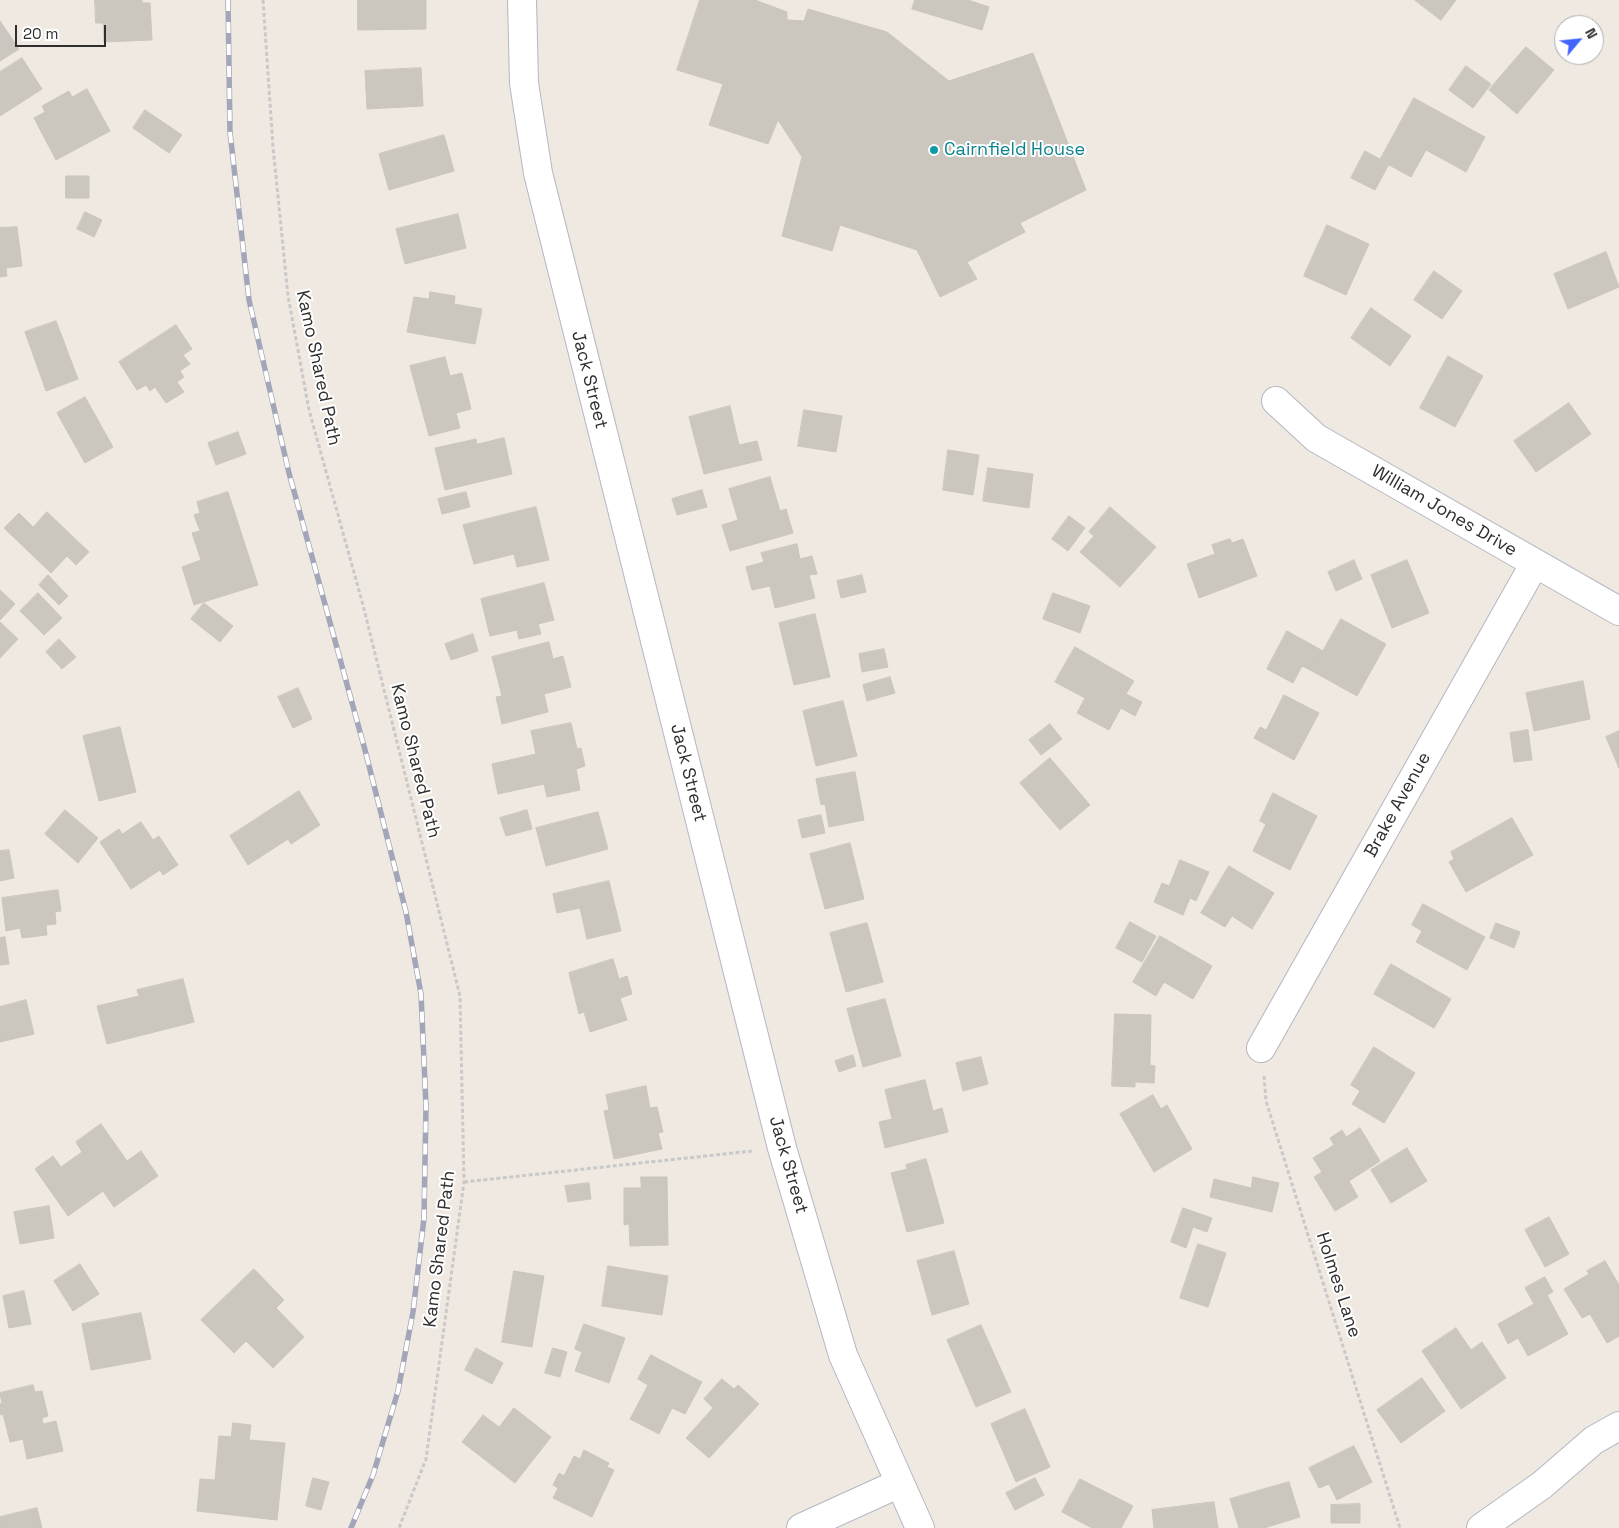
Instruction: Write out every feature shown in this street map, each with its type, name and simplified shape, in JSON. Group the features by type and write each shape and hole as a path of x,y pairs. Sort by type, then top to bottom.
{"street":[{"name":"Jack Street","path":"522,0 524,83 538,173 782,1148 843,1355 920,1528"},
{"name":"William Jones Drive","path":"1276,401 1316,438 1619,611"},
{"name":"Brake Avenue","path":"1261,1048 1535,563"},
{"path":"1481,1528 1542,1484 1594,1440 1619,1426"},
{"path":"801,1528 900,1483"}],"path":[{"name":"Kamo Shared Path","path":"263,0 273,147 288,296 309,410 362,605 460,996 464,1182 426,1459 398,1528"},
{"name":"Holmes Lane","path":"1261,1048 1266,1101 1400,1528"},
{"path":"464,1182 782,1148"}],"building":[{"path":"95,0 142,0 142,3 150,3 152,40 104,42 103,23 96,23"},
{"path":"358,0 426,0 426,29 358,30"},
{"name":"Cairnfield House","path":"700,0 755,0 787,12 787,20 804,21 808,9 887,32 949,81 1033,53 1086,190 1020,223 1025,232 967,262 977,279 940,297 917,250 840,225 832,251 782,236 802,157 778,120 768,144 709,125 723,84 677,70"},
{"path":"915,0 968,0 989,7 982,30 912,9"},
{"path":"1415,0 1456,0 1441,20"},
{"path":"0,21 19,49 0,61"},
{"path":"1526,47 1554,70 1517,114 1489,90"},
{"path":"22,58 42,89 0,116 0,72"},
{"path":"1466,66 1491,84 1473,108 1449,90"},
{"path":"421,68 423,106 367,109 365,71"},
{"path":"87,89 110,131 56,160 34,118 45,112 42,106 69,91 72,97"},
{"path":"1414,98 1485,137 1466,172 1426,150 1411,177 1380,160"},
{"path":"145,110 182,135 169,153 133,128"},
{"path":"444,135 454,171 389,190 379,154"},
{"path":"1365,151 1389,164 1375,190 1351,178"},
{"path":"66,176 89,176 89,198 66,198"},
{"path":"85,212 102,220 94,237 77,229"},
{"path":"458,214 466,248 405,264 396,229"},
{"path":"1327,225 1369,244 1346,295 1304,276"},
{"path":"17,227 22,266 6,268 7,276 0,277 0,228"},
{"path":"1606,252 1619,287 1568,309 1554,274"},
{"path":"1434,271 1462,291 1442,319 1414,300"},
{"path":"430,292 455,296 454,304 482,309 475,344 407,332 414,297 429,299"},
{"path":"1371,308 1411,336 1390,366 1351,338"},
{"path":"56,321 78,379 46,391 25,332"},
{"path":"176,325 192,349 183,355 190,364 180,371 184,377 177,382 184,392 166,403 155,387 150,391 146,385 137,390 119,362"},
{"path":"1448,356 1483,376 1455,427 1420,408"},
{"path":"445,357 450,376 462,373 471,409 456,413 460,428 429,436 410,366"},
{"path":"85,397 113,447 85,463 57,413"},
{"path":"1569,403 1591,434 1536,472 1514,441"},
{"path":"730,406 739,445 757,441 762,460 704,474 689,417"},
{"path":"804,410 842,416 836,452 798,446"},
{"path":"238,432 246,454 216,465 208,443"},
{"path":"504,438 512,474 445,490 435,448 476,439 477,444"},
{"path":"948,450 979,455 973,495 943,490"},
{"path":"988,468 1033,474 1029,508 983,501"},
{"path":"770,477 780,511 786,509 793,533 730,551 722,525 738,520 729,489"},
{"path":"702,490 707,507 677,515 672,499"},
{"path":"228,492 258,585 194,605 182,567 201,560 192,533 200,531 194,515 200,513 197,502"},
{"path":"466,492 470,507 442,514 438,499"},
{"path":"536,507 549,560 517,567 514,554 474,564 463,525"},
{"path":"1110,507 1156,547 1120,587 1080,552 1094,536 1089,532"},
{"path":"47,512 89,552 76,565 67,556 51,573 4,528 19,513 33,527"},
{"path":"1069,516 1085,528 1068,551 1052,539"},
{"path":"1230,539 1232,543 1243,539 1257,576 1199,598 1187,564 1215,554 1212,545"},
{"path":"797,544 800,559 812,556 817,574 809,575 815,598 775,608 770,586 752,590 746,567 764,562 761,553"},
{"path":"1354,560 1362,579 1336,591 1328,572"},
{"path":"1407,560 1429,613 1392,628 1371,575"},
{"path":"48,575 68,596 59,605 39,585"},
{"path":"862,575 866,592 841,598 837,581"},
{"path":"544,583 554,620 538,624 541,634 519,639 517,630 490,636 481,599"},
{"path":"0,590 15,604 0,620"},
{"path":"38,593 62,618 44,635 20,611"},
{"path":"1053,593 1090,606 1080,633 1043,619"},
{"path":"204,603 233,626 220,642 191,619"},
{"path":"815,614 830,677 794,685 779,623"},
{"path":"1341,619 1386,644 1357,696 1312,671"},
{"path":"0,622 18,639 0,658"},
{"path":"1287,631 1323,651 1312,671 1302,666 1293,683 1267,669"},
{"path":"473,634 478,651 451,660 445,644"},
{"path":"59,639 76,657 62,669 46,652"},
{"path":"549,642 553,659 563,656 571,687 544,694 548,712 502,724 496,697 502,696 492,657"},
{"path":"1075,647 1134,681 1126,694 1142,702 1135,716 1121,708 1109,730 1077,713 1085,698 1055,682"},
{"path":"884,649 888,667 862,672 859,654"},
{"path":"890,677 895,693 867,701 863,685"},
{"path":"1583,681 1590,719 1534,731 1526,693"},
{"path":"298,688 312,719 293,728 278,697"},
{"path":"1284,695 1319,713 1294,760 1254,738 1260,727 1266,730"},
{"path":"843,701 857,756 816,766 803,711"},
{"path":"571,723 577,749 581,748 585,766 576,769 580,790 547,797 544,784 498,794 492,764 536,754 531,731"},
{"path":"1050,724 1062,739 1041,755 1029,740"},
{"path":"120,727 136,792 99,801 83,736"},
{"path":"1528,730 1532,760 1514,762 1510,733"},
{"path":"1619,731 1619,768 1606,737"},
{"path":"1050,758 1090,805 1060,830 1020,783"},
{"path":"855,772 864,820 829,827 825,804 821,805 816,779"},
{"path":"299,791 320,825 291,844 288,839 248,865 230,836"},
{"path":"1273,793 1317,816 1290,870 1253,851 1266,824 1260,821"},
{"path":"65,810 98,838 78,863 45,834"},
{"path":"527,810 532,829 506,836 500,818"},
{"path":"598,812 608,849 546,866 536,828"},
{"path":"821,815 825,833 802,838 798,820"},
{"path":"1512,818 1533,855 1466,892 1449,862 1454,859 1451,852"},
{"path":"141,822 153,840 159,836 178,865 163,875 160,870 131,889 100,842 119,829 122,834"},
{"path":"850,843 864,899 825,909 810,854"},
{"path":"9,850 14,878 0,881 0,851"},
{"path":"1180,860 1209,872 1196,901 1190,898 1183,915 1154,902 1162,883 1169,886"},
{"path":"1229,866 1274,893 1252,929 1232,916 1225,927 1201,913"},
{"path":"609,881 621,931 587,939 580,908 557,913 553,894"},
{"path":"58,890 61,911 55,912 56,924 46,925 47,935 22,938 20,928 6,931 2,898"},
{"path":"1423,904 1485,937 1467,970 1416,942 1422,931 1412,925"},
{"path":"1130,922 1156,936 1142,962 1116,948"},
{"path":"867,923 883,982 846,992 830,933"},
{"path":"1496,923 1520,932 1514,948 1490,938"},
{"path":"1160,936 1212,966 1193,999 1164,982 1156,996 1133,982"},
{"path":"5,937 9,964 0,965 0,938"},
{"path":"613,959 619,979 627,976 632,994 620,998 627,1020 590,1032 584,1012 579,1014 569,973"},
{"path":"1391,964 1451,999 1434,1028 1374,994"},
{"path":"183,979 194,1022 107,1044 97,1006 139,996 137,990"},
{"path":"885,999 901,1056 863,1067 847,1009"},
{"path":"26,1000 34,1034 0,1042 0,1007"},
{"path":"1115,1014 1151,1015 1150,1065 1155,1066 1154,1083 1135,1082 1135,1087 1112,1086"},
{"path":"1374,1047 1415,1073 1384,1123 1352,1104 1360,1091 1351,1085"},
{"path":"853,1055 856,1066 839,1072 835,1061"},
{"path":"981,1057 988,1084 963,1091 956,1063"},
{"path":"925,1080 933,1111 942,1108 948,1132 885,1148 879,1122 892,1119 885,1090"},
{"path":"646,1086 650,1108 657,1107 663,1132 658,1133 662,1149 614,1159 604,1111 609,1110 606,1095"},
{"path":"1153,1095 1161,1109 1167,1105 1192,1149 1154,1172 1120,1114"},
{"path":"101,1124 127,1161 141,1151 158,1176 114,1207 103,1191 68,1216 35,1169 53,1156 61,1167 82,1152 76,1142"},
{"path":"1360,1128 1380,1161 1349,1181 1358,1197 1335,1211 1314,1177 1322,1172 1313,1158 1334,1145 1330,1138 1342,1130 1346,1137"},
{"path":"1407,1148 1427,1181 1391,1203 1371,1170"},
{"path":"926,1159 944,1223 907,1232 891,1173 907,1169 906,1165"},
{"path":"641,1177 667,1177 668,1245 630,1246 629,1224 624,1225 624,1188 641,1188"},
{"path":"1253,1177 1279,1183 1272,1212 1210,1197 1214,1179 1251,1188"},
{"path":"589,1183 591,1199 568,1202 565,1186"},
{"path":"49,1206 54,1238 20,1244 14,1212"},
{"path":"1183,1208 1212,1218 1207,1232 1193,1227 1186,1248 1171,1242"},
{"path":"1549,1217 1569,1254 1545,1267 1525,1230"},
{"path":"1198,1244 1226,1253 1208,1307 1180,1298"},
{"path":"954,1251 969,1304 932,1315 917,1261"},
{"path":"1605,1261 1619,1285 1619,1336 1607,1343 1590,1314 1582,1318 1564,1289 1589,1274 1587,1271"},
{"path":"80,1264 99,1294 73,1311 54,1281"},
{"path":"608,1266 668,1276 662,1315 602,1306"},
{"path":"254,1269 284,1300 276,1308 304,1337 273,1368 246,1341 234,1353 201,1320"},
{"path":"514,1271 544,1276 532,1347 502,1342"},
{"path":"1545,1277 1553,1292 1547,1295 1568,1334 1528,1356 1518,1338 1508,1344 1498,1324 1534,1304 1525,1288"},
{"path":"24,1291 31,1324 9,1328 3,1296"},
{"path":"141,1313 151,1359 91,1370 82,1324"},
{"path":"584,1324 625,1338 609,1383 575,1371 582,1352 575,1349"},
{"path":"981,1325 1011,1392 976,1407 947,1340"},
{"path":"1456,1328 1471,1350 1482,1342 1506,1378 1461,1409 1422,1351"},
{"path":"476,1348 503,1363 492,1384 465,1370"},
{"path":"553,1348 567,1352 560,1377 545,1373"},
{"path":"651,1355 702,1382 685,1414 672,1408 659,1434 630,1419 648,1385 638,1379"},
{"path":"1422,1378 1445,1411 1401,1443 1377,1410"},
{"path":"722,1379 734,1389 738,1385 759,1404 709,1458 686,1438 713,1408 704,1399"},
{"path":"33,1385 35,1392 42,1391 48,1416 42,1418 43,1424 56,1421 63,1451 27,1459 23,1439 10,1442 3,1414 0,1415 0,1404 2,1403 0,1393"},
{"path":"514,1408 551,1437 515,1483 462,1442 483,1415 499,1427"},
{"path":"1025,1409 1050,1467 1016,1482 991,1424"},
{"path":"233,1423 251,1425 249,1440 285,1443 277,1520 197,1511 200,1479 215,1480 219,1436 231,1437"},
{"path":"1354,1446 1372,1482 1337,1500 1329,1484 1319,1488 1309,1468"},
{"path":"584,1450 609,1463 607,1467 614,1470 592,1517 553,1498 558,1488 553,1485 559,1473 564,1476 574,1456 580,1459"},
{"path":"313,1478 329,1482 321,1510 306,1506"},
{"path":"1035,1478 1044,1495 1015,1510 1006,1493"},
{"path":"1080,1479 1133,1506 1121,1528 1092,1528 1062,1512"},
{"path":"1289,1482 1300,1517 1264,1528 1239,1528 1230,1499"},
{"path":"1214,1502 1218,1528 1154,1528 1152,1510"},
{"path":"1360,1504 1360,1523 1331,1523 1331,1505"},
{"path":"37,1508 42,1528 0,1528 0,1517"}],"railway":[{"path":"228,0 230,132 249,300 289,473 365,750 406,912 421,994 426,1106 424,1218 413,1312 398,1391 373,1475 351,1528"}],"place":[{"name":"Cairnfield House","path":"934,150"}]}
